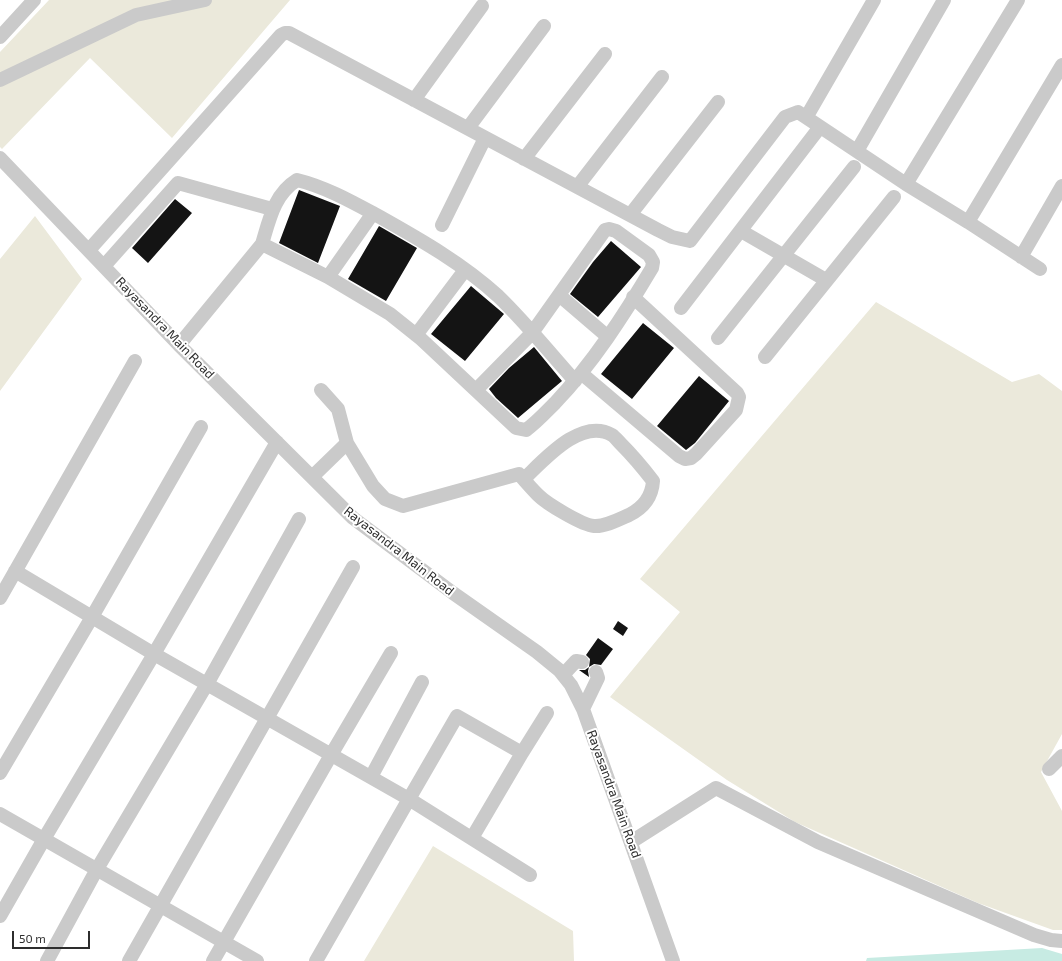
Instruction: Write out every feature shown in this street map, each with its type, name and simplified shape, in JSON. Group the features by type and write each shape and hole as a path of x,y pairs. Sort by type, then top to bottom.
{"street":[{"path":"0,37 34,0"},
{"path":"0,80 136,16 205,0"},
{"path":"807,116 874,0"},
{"path":"857,151 944,0"},
{"path":"906,184 1018,0"},
{"path":"414,100 482,6"},
{"path":"468,128 544,26"},
{"path":"89,250 281,35 290,33 672,237 690,241 785,117 798,112 807,116 820,127 906,184 1040,269"},
{"path":"524,159 606,54"},
{"path":"968,222 1062,65"},
{"path":"577,187 662,77"},
{"path":"630,215 718,102"},
{"path":"681,308 820,127"},
{"path":"442,226 485,138"},
{"name":"Rayasandra Main Road","path":"0,158 179,344 353,518 453,593 537,652 559,670 571,685 583,709 673,961"},
{"path":"718,338 854,167"},
{"path":"179,344 262,244 272,209 285,191 297,180 311,184 373,213 434,248 498,296 532,333 578,377 679,456 685,459 691,458 736,410 739,397 737,393 633,298"},
{"path":"104,266 178,183 272,209"},
{"path":"1021,256 1062,186"},
{"path":"765,357 894,197"},
{"path":"328,277 373,213"},
{"path":"262,244 328,277 390,314 416,335 516,428 526,430 535,424 578,377 608,338 652,268 653,262 649,255 616,231 608,229 602,233 532,333 476,390"},
{"path":"741,230 826,280"},
{"path":"416,335 465,270"},
{"path":"559,294 608,338"},
{"path":"0,598 135,361"},
{"path":"321,390 338,409 347,443 373,486 386,499 403,506 519,474 538,496 552,506 579,520 595,526 615,522 636,511 651,495 653,481 628,451 612,436 603,432 592,430 579,433 553,452 524,479"},
{"path":"0,773 201,427"},
{"path":"0,916 44,838 154,654 277,442"},
{"path":"312,477 347,443"},
{"path":"47,961 97,869 207,684 299,519"},
{"path":"129,961 268,719 353,567"},
{"path":"16,571 154,654 409,799 530,875"},
{"path":"214,961 391,653"},
{"path":"563,676 576,661 582,662"},
{"path":"583,709 598,678 596,672"},
{"path":"371,777 422,682"},
{"path":"472,838 547,713"},
{"path":"316,961 457,716 522,753"},
{"path":"1049,769 1062,756"},
{"path":"631,842 716,788 818,842 1034,935 1051,940 1062,941"},
{"path":"0,814 257,961"}],"shaded area":[{"path":"49,0 290,0 172,138 90,58 2,149 0,147 0,52"},
{"path":"35,216 82,279 0,391 0,259"},
{"path":"876,302 1012,382 1039,374 1062,391 1062,734 1041,772 1062,811 1062,930 1053,930 978,903 795,822 727,780 610,697 680,612 640,579"},
{"path":"433,846 573,931 574,961 364,961"},
{"path":"1042,948 1062,954 1062,961 866,961 867,958"}],"building":[{"path":"299,190 340,206 318,263 279,243"},
{"path":"175,199 192,213 148,263 132,248"},
{"path":"379,226 417,248 386,301 348,279"},
{"path":"611,241 641,267 598,317 570,294 593,262"},
{"path":"471,286 504,314 465,361 431,334"},
{"path":"643,323 674,348 632,399 601,374"},
{"path":"534,347 562,381 518,418 496,398 489,389 509,368"},
{"path":"699,376 729,401 695,443 686,450 657,426"},
{"path":"618,621 628,628 623,636 613,629"},
{"path":"598,638 613,649 601,665 594,664 589,667 590,659 586,655"},
{"path":"589,667 589,677 579,670 585,670"}]}
